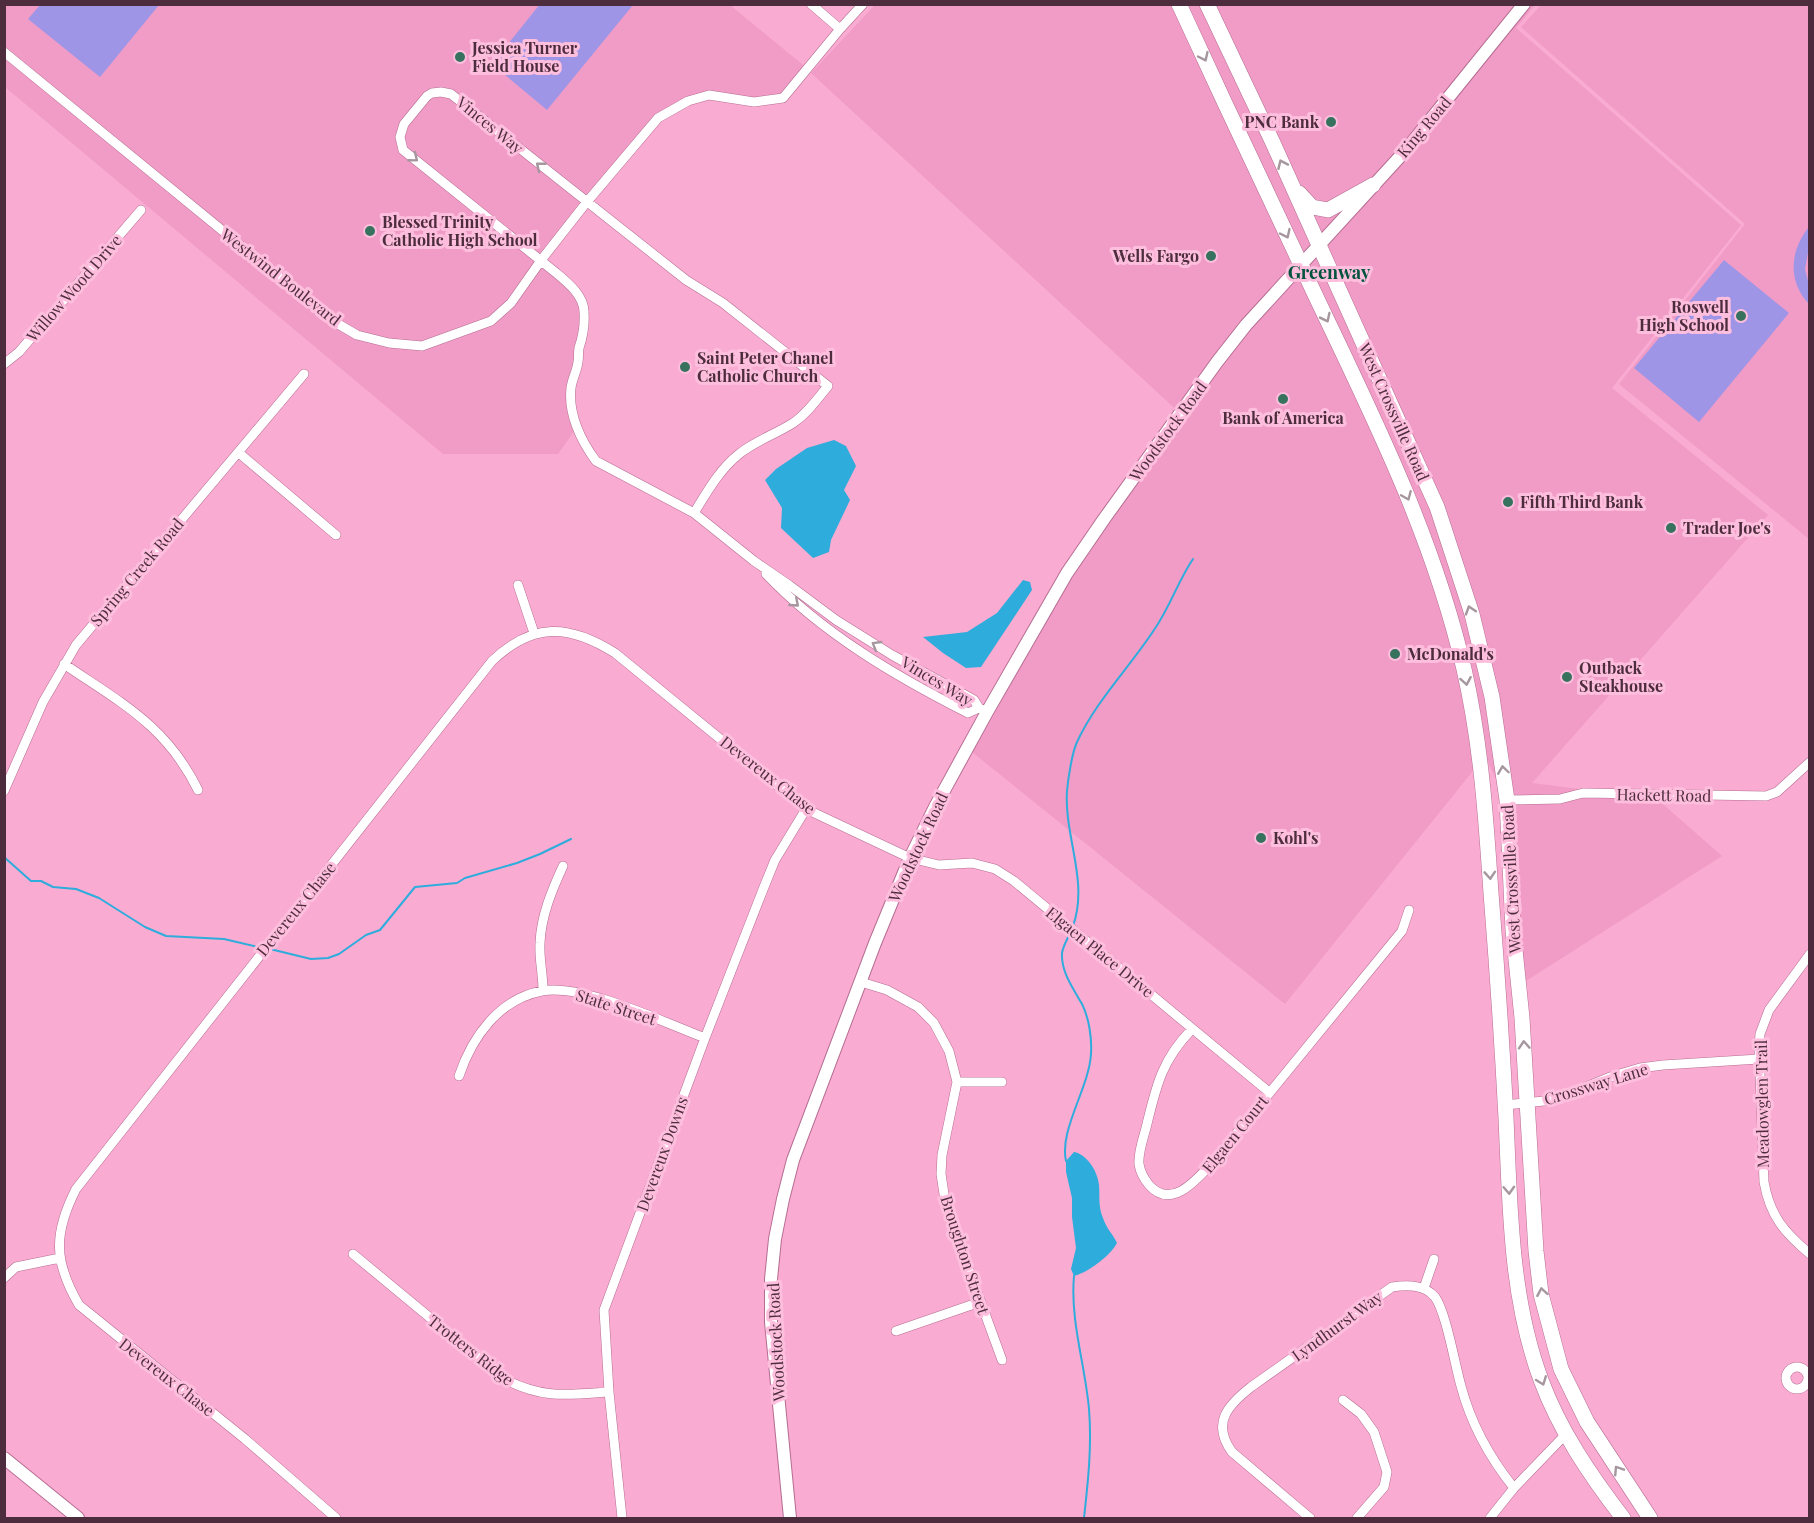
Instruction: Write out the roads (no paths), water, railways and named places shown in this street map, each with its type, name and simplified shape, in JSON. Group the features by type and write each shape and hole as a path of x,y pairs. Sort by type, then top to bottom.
{"main road":[{"path":"1179,4 1301,266"},
{"path":"1207,4 1319,246"},
{"path":"1292,185 1312,207 1328,210 1373,185"},
{"name":"West Crossville Road","path":"1319,246 1437,507 1472,614 1492,697 1507,800 1513,930 1522,1018 1536,1251 1541,1294 1561,1369 1587,1422 1650,1518"},
{"name":"West Crossville Road","path":"1301,266 1373,416 1424,535 1441,586 1464,670 1482,767 1511,1224 1520,1295 1541,1380 1566,1434 1602,1492 1623,1518"}],"street":[{"path":"811,4 840,29"},
{"name":"Westwind Boulevard","path":"4,52 333,321 357,335 389,343 422,346 490,321 511,303 586,203 658,118 688,101 709,95 754,102 783,98 863,4"},
{"name":"King Road","path":"1319,246 1406,150 1524,4"},
{"name":"Vinces Way","path":"694,513 727,464 741,452 794,423 805,414 828,386 723,303 686,280 586,203 451,94 432,93 404,124 400,137 404,150 569,284 580,298 585,311 584,336 571,386 571,400 574,420 589,451 597,461 694,513 754,561 836,620 892,655 974,700 983,710"},
{"name":"Willow Wood Drive","path":"4,363 19,352 141,210"},
{"name":"Woodstock Road","path":"790,1518 771,1322 771,1279 775,1239 793,1160 910,858 983,710 1064,578 1217,362 1246,325 1319,246"},
{"name":"Spring Creek Road","path":"4,791 43,702 64,664 91,626 304,374"},
{"path":"239,453 336,535"},
{"name":"Vinces Way","path":"754,561 800,608 848,643 968,713 983,710"},
{"path":"518,585 534,633"},
{"name":"Devereux Chase","path":"336,1518 237,1433 78,1305 66,1283 60,1258 62,1223 76,1189 492,661 534,633 554,631 593,639 615,653 806,809 910,858"},
{"path":"64,664 154,727 179,756 198,790"},
{"name":"Hackett Road","path":"1507,800 1560,799 1583,793 1766,796 1777,792 1809,762"},
{"name":"Devereux Downs","path":"622,1518 609,1392 604,1310 705,1038 775,860 806,809"},
{"name":"Elgaen Place Drive","path":"910,858 939,865 972,863 995,869 1014,881 1269,1092"},
{"path":"543,990 540,941 543,921 552,889 563,866"},
{"name":"Elgaen Court","path":"1192,1029 1170,1057 1160,1075 1142,1144 1139,1166 1153,1189 1166,1193 1180,1193 1213,1162 1402,931 1409,909"},
{"name":"Meadowglen Trail","path":"1809,954 1769,1010 1760,1034 1759,1059 1764,1182 1767,1197 1780,1225 1809,1254"},
{"name":"Broughton Street","path":"861,982 887,990 918,1006 934,1023 949,1051 957,1082 942,1155 941,1174 946,1207 1002,1360"},
{"name":"State Street","path":"459,1076 465,1058 476,1038 495,1016 513,1002 543,990 576,992 597,997 705,1038"},
{"name":"Crossway Lane","path":"1505,1105 1554,1100 1613,1076 1640,1068 1759,1059"},
{"path":"957,1082 1002,1082"},
{"name":"Trotters Ridge","path":"353,1254 504,1379 524,1389 555,1396 609,1392"},
{"path":"4,1278 16,1267 60,1258"},
{"path":"1434,1259 1424,1288 1434,1296 1440,1307 1462,1389 1483,1444 1497,1467 1514,1488"},
{"name":"Lyndhurst Way","path":"1310,1518 1232,1452 1222,1430 1226,1412 1236,1399 1251,1387 1392,1287 1407,1285 1424,1288"},
{"path":"896,1331 980,1302"},
{"path":"1343,1400 1367,1420 1382,1453 1387,1472 1384,1487 1357,1518"},
{"path":"1490,1518 1514,1488 1566,1434"},
{"path":"4,1458 78,1518"}],"water":[{"path":"834,440 846,446 856,466 844,490 850,500 831,540 829,552 813,558 781,528 782,508 765,480 776,469 807,448"},
{"path":"1023,580 1030,582 1032,590 981,667 966,668 923,637 967,632 997,613"},
{"path":"1074,1152 1083,1156 1094,1169 1099,1185 1101,1214 1117,1243 1098,1263 1074,1276 1071,1269 1076,1248 1066,1161"}],"waterway":[{"path":"1073,926 1078,892 1067,808 1067,791 1075,747 1094,713 1160,621 1193,559"},
{"path":"270,949 311,959 328,958 339,954 366,935 380,930 415,887 457,883 465,878 517,863 571,839"},
{"path":"4,857 31,881 41,881 53,887 76,889 99,898 145,927 166,936 224,939 262,948"},
{"path":"1066,1161 1065,1149 1070,1122 1085,1081 1091,1054 1090,1028 1086,1015 1063,967 1062,953 1071,931"},
{"path":"1074,1276 1074,1309 1090,1423 1084,1518"}],"place":[{"name":"Jessica Turner Field House","path":"460,57"},
{"name":"PNC Bank","path":"1331,122"},
{"name":"Blessed Trinity Catholic High School","path":"370,231"},
{"name":"Wells Fargo","path":"1211,256"},
{"name":"Roswell High School","path":"1741,316"},
{"name":"Saint Peter Chanel Catholic Church","path":"685,367"},
{"name":"Bank of America","path":"1283,399"},
{"name":"Fifth Third Bank","path":"1508,502"},
{"name":"Trader Joe's","path":"1671,528"},
{"name":"McDonald's","path":"1395,654"},
{"name":"Outback Steakhouse","path":"1567,677"},
{"name":"Kohl's","path":"1261,838"}],"district":[{"name":"Greenway","path":"1329,273"}]}
